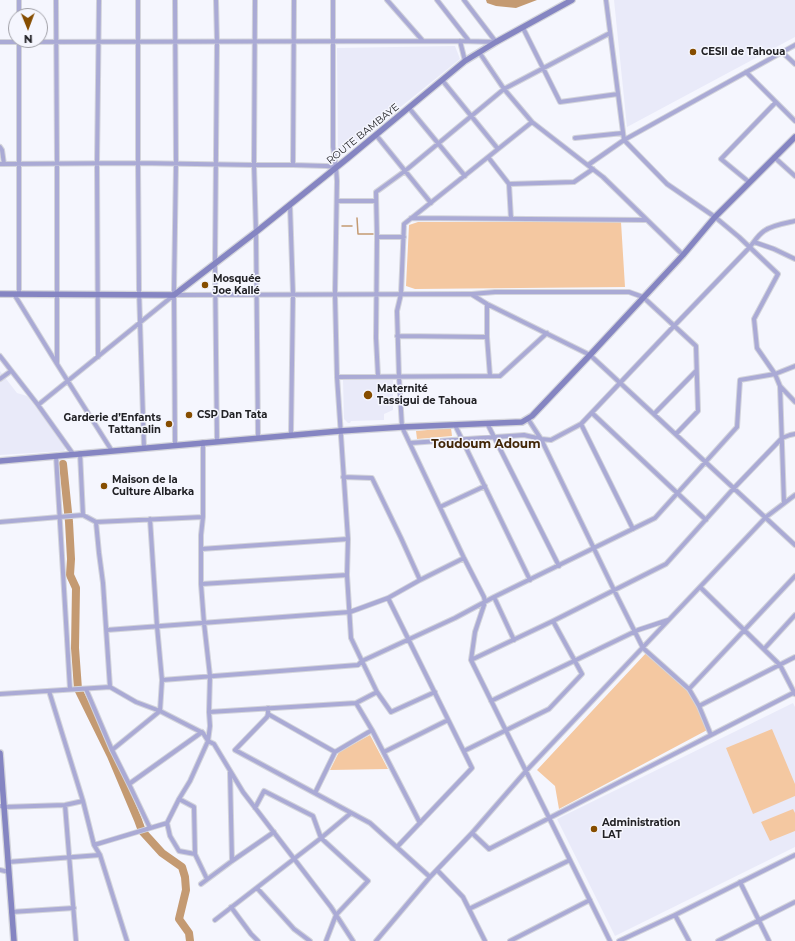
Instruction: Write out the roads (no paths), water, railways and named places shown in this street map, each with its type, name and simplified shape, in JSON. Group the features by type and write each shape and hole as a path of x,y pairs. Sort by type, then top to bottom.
{"street":[{"path":"56,0 58,164 57,364"},
{"path":"98,357 99,0"},
{"path":"138,0 139,295 144,448"},
{"path":"175,0 176,163 174,295 176,445"},
{"path":"216,0 215,295 217,441"},
{"path":"255,0 254,165 258,438"},
{"path":"293,164 294,0"},
{"path":"333,0 333,147 336,167 337,201 335,294 336,377 348,539 347,575 352,638 377,692 391,712 435,692"},
{"path":"387,0 423,41"},
{"path":"437,0 469,41"},
{"path":"464,0 496,42"},
{"name":"ROUTE BAMBAYE","path":"174,295 290,205 465,61 572,0"},
{"path":"606,0 624,140 667,184 715,217 739,237 778,274 754,319 756,348 775,374 780,386 784,503"},
{"path":"522,28 544,68 560,102 618,94"},
{"path":"378,376 376,338 376,192 438,144 504,89 610,33"},
{"path":"460,41 465,61"},
{"path":"48,42 496,42"},
{"path":"588,165 624,140 795,45"},
{"path":"19,48 19,163 16,294 67,382 112,451"},
{"path":"479,52 504,89 532,122 603,177 683,255"},
{"path":"782,52 795,64"},
{"path":"746,72 795,121"},
{"path":"442,80 498,149"},
{"path":"750,182 721,159 776,102"},
{"path":"409,108 465,176"},
{"path":"532,122 404,224 400,294 397,311 402,427 484,597 485,602 475,632 471,660 610,941"},
{"path":"575,138 623,133"},
{"path":"376,135 431,203"},
{"path":"0,461 291,434 402,427 522,422 532,416 683,255 715,217 795,137"},
{"path":"0,147 2,150 2,164 293,164 336,167"},
{"path":"488,157 509,184 511,219"},
{"path":"774,157 795,176"},
{"path":"509,184 574,182 593,169"},
{"path":"337,201 376,201"},
{"path":"290,205 293,294 291,434"},
{"path":"411,218 647,220"},
{"path":"410,443 524,435 551,440 581,424 758,237 766,230 795,221"},
{"path":"377,237 404,237"},
{"path":"754,242 795,259"},
{"path":"0,294 215,295 629,292 643,297 696,346 698,411 676,434"},
{"path":"471,294 487,304 590,355 795,544"},
{"path":"38,405 174,295"},
{"path":"487,304 487,337 490,376"},
{"path":"336,377 500,376 547,333"},
{"path":"397,336 487,337"},
{"path":"0,356 38,405 73,454"},
{"path":"162,680 358,665 362,661 455,618 494,597 655,518 737,427 740,380 775,374 795,366"},
{"path":"654,414 696,370"},
{"path":"0,379 11,371"},
{"path":"780,386 795,402"},
{"path":"592,413 706,520"},
{"path":"528,419 541,439 643,648 689,690 699,706 711,735"},
{"path":"487,423 559,566"},
{"path":"581,424 633,529"},
{"path":"455,425 530,580"},
{"path":"471,660 553,621 666,564 734,488 782,438 795,434"},
{"path":"94,845 166,823 190,781 208,741 210,726 210,676 201,584 203,442"},
{"path":"80,453 83,515"},
{"path":"56,456 70,690"},
{"path":"343,477 372,478 420,580"},
{"path":"440,507 485,486"},
{"path":"376,941 430,877 472,833 526,772 766,517 795,495"},
{"path":"0,522 83,515 96,522 203,516"},
{"path":"112,750 160,711 162,680 150,519"},
{"path":"96,522 107,630 110,687"},
{"path":"201,549 348,539"},
{"path":"107,630 350,612 388,598 464,558"},
{"path":"201,584 347,575"},
{"path":"689,690 795,576"},
{"path":"472,833 489,849 549,817 795,693 780,665 700,588"},
{"path":"494,597 514,640"},
{"path":"388,598 472,768 397,847"},
{"path":"764,649 795,615"},
{"path":"491,701 635,631 670,619"},
{"path":"464,751 549,709 582,674 553,621"},
{"path":"699,706 795,657"},
{"path":"0,694 110,687 136,702 160,711 202,732 208,741 214,744 243,792 336,915 353,941"},
{"path":"86,689 112,750 150,828"},
{"path":"49,691 84,801 94,845 100,855 127,941"},
{"path":"209,712 356,703 377,692"},
{"path":"356,703 384,752 420,823"},
{"path":"231,754 267,716 268,708"},
{"path":"268,714 335,752"},
{"path":"384,752 448,720"},
{"path":"315,793 335,752 372,730"},
{"path":"129,784 202,732"},
{"path":"235,750 350,813 370,822 430,877"},
{"path":"0,754 2,807 14,941"},
{"path":"230,771 232,861"},
{"path":"255,808 264,791 313,816 321,838 368,881 336,915 326,941"},
{"path":"179,799 194,807 195,854 207,879"},
{"path":"2,807 65,805 84,801"},
{"path":"65,805 76,941"},
{"path":"215,920 321,838 350,813"},
{"path":"166,823 170,836 179,851 195,854"},
{"path":"201,884 274,832"},
{"path":"8,862 100,855"},
{"path":"619,941 795,856"},
{"path":"469,909 570,860"},
{"path":"0,870 9,872"},
{"path":"437,870 463,897 485,941"},
{"path":"740,882 769,941"},
{"path":"257,888 294,929 310,941"},
{"path":"510,941 590,900"},
{"path":"718,941 795,902"},
{"path":"231,907 258,941"},
{"path":"12,912 74,908"},
{"path":"674,915 688,941"}],"waterway":[{"path":"357,218 358,234 373,234"},
{"path":"342,226 352,226"},
{"path":"63,464 69,522 71,559 70,575 76,588 75,648 78,689 111,756 142,831 162,853 182,867 185,877 186,890 179,919 189,933 190,941"}],"place":[{"name":"CESII de Tahoua","path":"693,52"},
{"name":"Mosquée Joe Kallé","path":"205,285"},
{"name":"Maternité Tassigui de Tahoua","path":"368,395"},
{"name":"CSP Dan Tata","path":"189,415"},
{"name":"Garderie d’Enfants Tattanalin","path":"169,424"},
{"name":"Maison de la Culture Albarka","path":"104,486"},
{"name":"Administration LAT","path":"594,829"}],"district":[{"name":"Toudoum Adoum","path":"486,444"}]}
